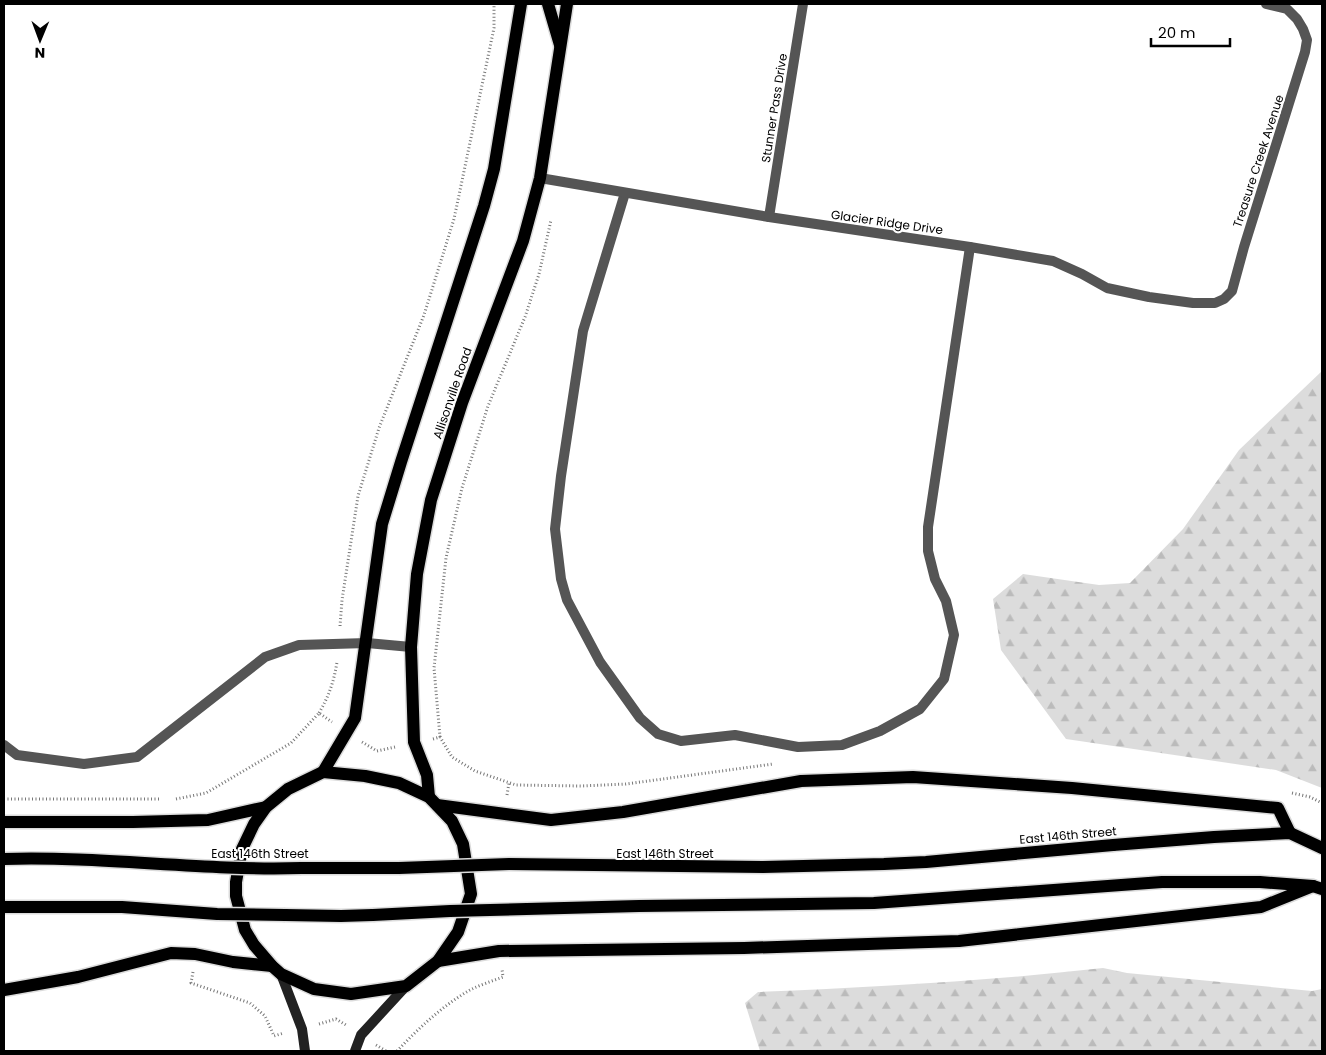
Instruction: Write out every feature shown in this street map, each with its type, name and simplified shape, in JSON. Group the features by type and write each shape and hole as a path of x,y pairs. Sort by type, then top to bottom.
{"main road":[{"path":"323,772 355,718 367,643 382,524 484,206 494,169 521,4"},
{"path":"548,4 560,47"},
{"name":"Allisonville Road","path":"433,801 414,742 411,647 417,574 431,500 462,403 523,240 540,178 567,4"},
{"path":"305,1051 302,1029 276,970 254,945 245,930 236,896 236,882 242,849 254,824 266,808 288,789 323,772 365,776 399,783 433,801 452,821 463,844 470,894 458,932 438,961 406,986 361,1034 355,1051"},
{"path":"433,801 551,820 623,812 801,781 913,777 1072,788 1278,808 1290,833"},
{"path":"4,822 208,820 266,808"},
{"name":"East 146th Street","path":"4,859 53,858 191,866 274,868 399,868 510,864 763,867 926,862 1113,845 1290,833 1322,848"},
{"path":"4,907 122,907 217,914 341,916 639,906 874,903 1162,882 1260,882 1318,887"},
{"path":"438,961 499,950 744,948 959,941 1262,907 1318,887"},
{"path":"4,990 78,978 171,953 195,954 276,970 314,989 351,994 406,986"}],"street":[{"name":"Stunner Pass Drive","path":"768,217 804,4"},
{"name":"Treasure Creek Avenue","path":"1224,299 1232,291 1305,52 1307,40 1304,29 1288,9 1266,4"},
{"name":"Glacier Ridge Drive","path":"540,178 768,217 970,247 1053,262 1082,274 1107,288 1149,297 1193,303 1214,303 1224,299"},
{"path":"625,193 583,331 555,529 561,580 568,600 600,662 640,718 658,734 681,741 736,735 798,747 842,745 880,731 920,709 944,679 954,634 946,601 935,579 928,551 928,527 970,247"},
{"path":"4,745 17,755 84,764 137,757 265,657 298,645 367,643 411,647"}],"path":[{"path":"439,268 454,219 470,148 494,28 494,4"},
{"path":"509,784 475,771 452,757 440,737 434,668 448,550 462,488 488,406 525,317 539,274 558,181"},
{"path":"172,799 206,793 291,743 319,713 346,733 376,751 440,737"},
{"path":"206,793 208,820"},
{"path":"4,800 165,799"},
{"path":"192,983 195,954"},
{"path":"397,1051 417,1030 443,1008 471,990 503,977"}],"green space":[{"path":"1322,371 1322,788 1276,770 1066,739 1001,650 993,599 1023,574 1099,585 1130,583 1183,529 1239,450"},
{"path":"1103,968 1127,973 1312,991 1322,989 1322,1051 760,1051 745,1003 758,992 931,983"}]}
